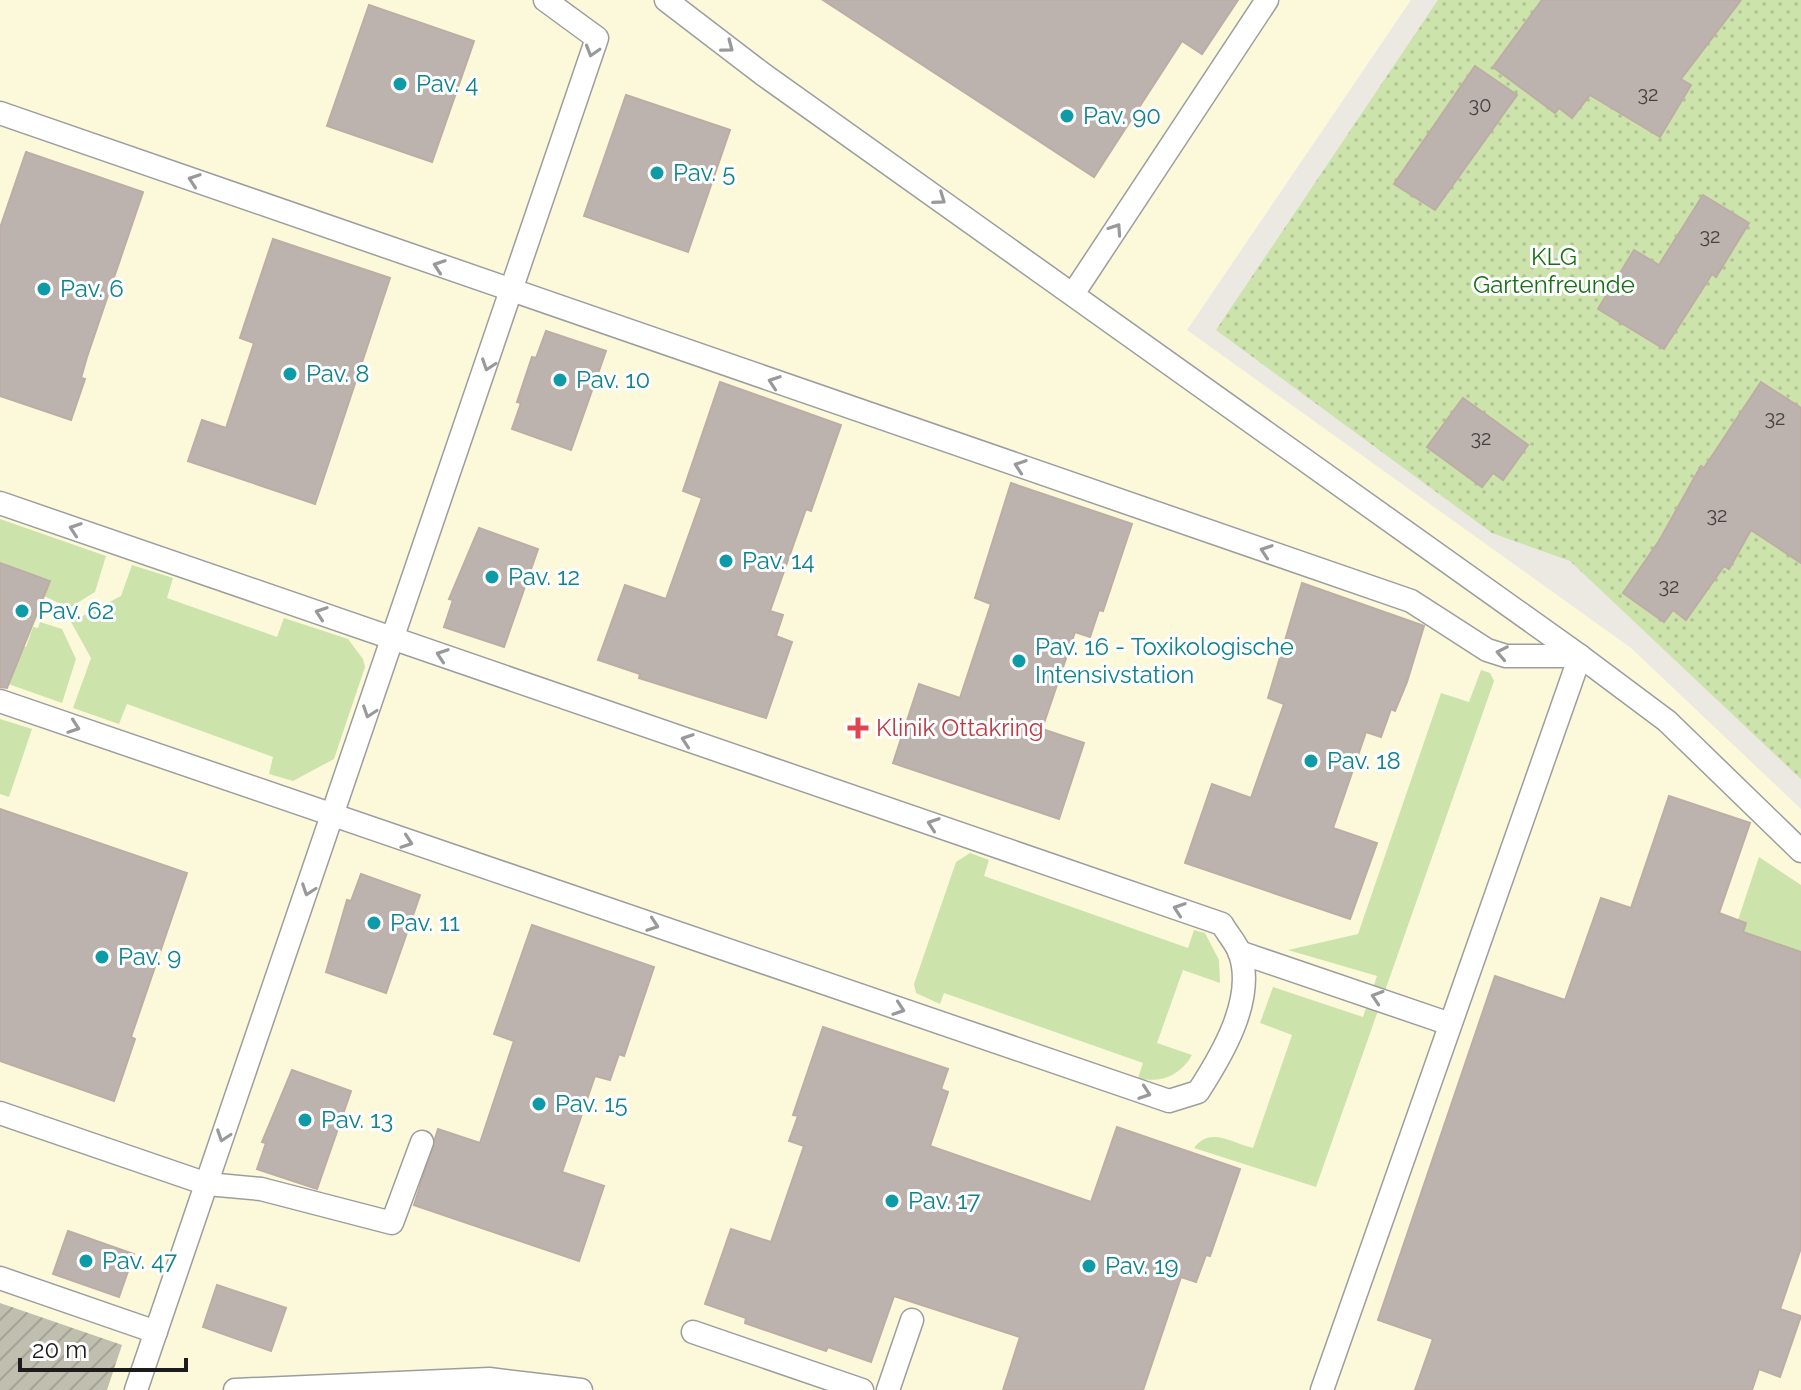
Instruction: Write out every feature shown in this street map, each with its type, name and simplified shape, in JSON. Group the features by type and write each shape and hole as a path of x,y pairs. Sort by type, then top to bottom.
{"lane":[{"path":"136,1390 513,292 597,38 545,0"},
{"path":"666,0 764,75 1667,721 1801,851"},
{"path":"1073,294 1267,0"},
{"path":"0,113 1411,601 1487,650 1506,656 1580,656"},
{"path":"0,503 1222,924 1239,952 1243,986 1233,1029 1198,1092 1169,1101 0,701"},
{"path":"1322,1390 1580,656"},
{"path":"1239,952 1450,1024"},
{"path":"0,1113 207,1184 261,1189 392,1223 422,1142"},
{"path":"0,1278 156,1332"},
{"path":"888,1390 912,1320"},
{"path":"693,1332 862,1390"},
{"path":"235,1390 489,1379 581,1390"}],"shaded area":[{"name":"Klinik Ottakring","path":"0,0 1411,0 1187,330 1631,648 1801,809 1801,1390 0,1390"},
{"path":"0,1303 122,1345 107,1390 0,1390"}],"green space":[{"name":"KLG Gartenfreunde","path":"1438,0 1801,0 1801,779 1570,561 1492,533 1216,330"},
{"path":"0,519 106,556 95,592 69,608 44,596 50,580 0,563"},
{"path":"132,565 173,578 167,598 277,637 284,618 348,639 363,659 365,667 334,759 293,781 269,774 273,757 127,704 119,724 73,708 91,658 71,622 121,596"},
{"path":"40,622 62,629 76,659 62,703 0,681 0,638 26,647 33,627 38,628"},
{"path":"1481,670 1490,673 1494,681 1316,1187 1194,1148 1200,1141 1214,1137 1253,1148 1292,1035 1260,1023 1273,987 1363,1017 1377,976 1288,950 1358,934 1441,693 1469,702"},
{"path":"0,719 32,729 9,797 0,794"},
{"path":"970,853 989,860 984,876 1188,948 1194,930 1205,933 1219,960 1220,983 1183,970 1157,1043 1192,1055 1182,1068 1162,1079 1138,1078 1143,1063 944,993 940,1004 916,993 914,984 956,862"},
{"path":"1759,857 1801,885 1801,952 1743,932 1746,923 1738,920"}],"building":[{"name":"Pav. 90","path":"823,0 1238,0 1202,54 1182,41 1094,177"},
{"path":"1542,0 1741,0 1681,79 1691,85 1660,137 1590,95 1572,118 1559,108 1555,113 1493,67"},
{"name":"Pav. 4","path":"369,5 474,41 432,162 327,126"},
{"path":"1475,66 1517,95 1435,210 1394,184"},
{"name":"Pav. 5","path":"626,95 730,130 688,252 584,216"},
{"name":"Pav. 6","path":"26,152 143,192 87,357 81,378 85,379 71,420 0,396 0,228"},
{"path":"1703,195 1749,223 1716,277 1712,274 1664,349 1598,309 1634,250 1659,265"},
{"name":"Pav. 8","path":"273,239 390,278 315,504 188,461 202,420 226,428 254,343 240,338"},
{"name":"Pav. 10","path":"546,331 606,351 571,450 512,429 521,403 517,402 532,357 536,358"},
{"name":"Pav. 14","path":"720,382 841,425 811,511 806,509 770,611 783,615 776,636 792,642 766,718 639,678 640,674 598,660 625,585 666,599 702,498 683,491"},
{"path":"1761,382 1801,408 1801,563 1751,530 1729,569 1724,566 1686,620 1673,610 1664,622 1623,593 1659,541 1701,466 1704,468"},
{"path":"1463,398 1528,445 1503,480 1493,473 1482,487 1427,447"},
{"name":"Pav. 16 - Toxikologische Intensivstation","path":"1011,483 1132,524 1103,611 1099,610 1090,637 1075,632 1042,729 1084,743 1059,819 893,763 919,684 960,698 991,604 975,598"},
{"name":"Pav. 12","path":"479,528 538,549 504,647 444,627 453,600 449,599"},
{"name":"Pav. 62","path":"0,563 50,581 7,688 0,687"},
{"name":"Pav. 18","path":"1302,583 1424,626 1407,682 1395,711 1391,709 1381,737 1366,732 1333,828 1377,843 1350,919 1185,863 1212,784 1251,798 1284,704 1268,698"},
{"path":"1669,796 1750,823 1719,913 1746,923 1743,932 1801,952 1801,1248 1780,1309 1801,1316 1780,1377 1759,1369 1752,1390 1415,1390 1433,1339 1378,1320 1495,976 1565,1000 1601,898 1631,908"},
{"name":"Pav. 9","path":"0,809 187,873 131,1037 135,1039 114,1101 0,1061"},
{"name":"Pav. 11","path":"361,874 420,895 386,993 326,972 347,900 351,901"},
{"name":"Pav. 15","path":"532,925 654,967 624,1056 619,1054 610,1080 595,1076 562,1172 604,1186 579,1261 414,1205 438,1129 480,1143 514,1041 494,1034"},
{"path":"823,1027 948,1069 941,1089 948,1092 930,1146 1091,1202 1117,1127 1240,1169 1210,1256 1206,1255 1196,1282 1181,1277 1143,1390 1003,1390 1020,1337 894,1296 871,1362 828,1347 826,1351 745,1323 746,1318 705,1304 731,1229 771,1242 804,1146 789,1141 798,1116 793,1115"},
{"name":"Pav. 13","path":"292,1070 351,1091 317,1189 257,1169 266,1143 262,1142"},
{"name":"Pav. 47","path":"68,1231 134,1254 119,1297 53,1274"},
{"path":"217,1285 286,1308 271,1351 203,1327"}],"place":[{"name":"Pav. 4","path":"400,84"},
{"name":"Pav. 90","path":"1067,116"},
{"name":"Pav. 5","path":"657,173"},
{"name":"Pav. 6","path":"44,289"},
{"name":"Pav. 8","path":"290,374"},
{"name":"Pav. 10","path":"560,380"},
{"name":"Pav. 14","path":"726,561"},
{"name":"Pav. 12","path":"492,577"},
{"name":"Pav. 62","path":"22,611"},
{"name":"Pav. 16 - Toxikologische Intensivstation","path":"1019,661"},
{"name":"Klinik Ottakring","path":"858,728"},
{"name":"Pav. 18","path":"1311,761"},
{"name":"Pav. 11","path":"374,923"},
{"name":"Pav. 9","path":"102,957"},
{"name":"Pav. 15","path":"539,1104"},
{"name":"Pav. 13","path":"305,1120"},
{"name":"Pav. 17","path":"892,1201"},
{"name":"Pav. 47","path":"86,1261"},
{"name":"Pav. 19","path":"1089,1266"}]}
